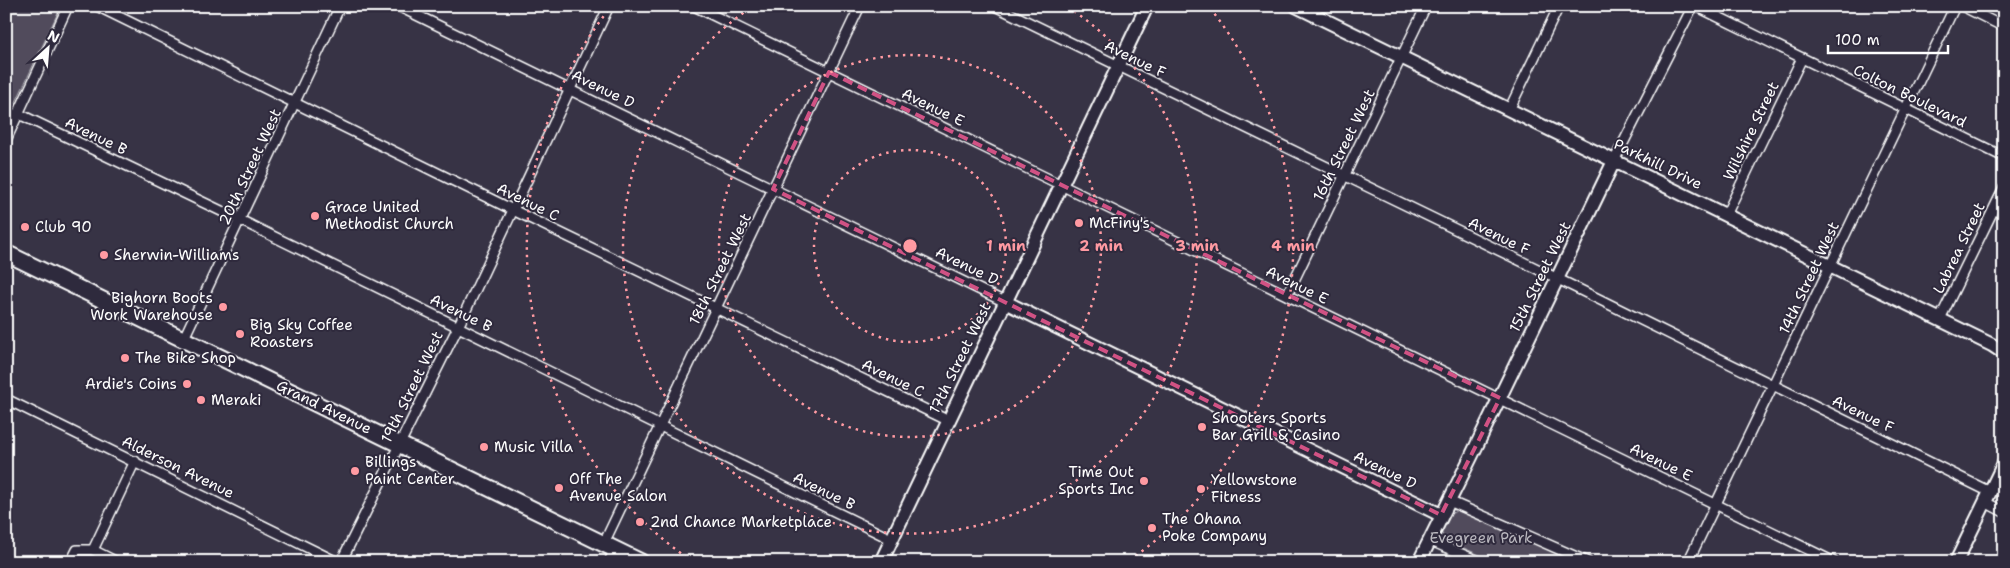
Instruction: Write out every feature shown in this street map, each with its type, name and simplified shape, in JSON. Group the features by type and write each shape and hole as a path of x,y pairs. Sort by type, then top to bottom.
{"main road":[{"name":"Grand Avenue","path":"6,253 400,444 609,551 641,562"}],"street":[{"path":"6,140 68,6"},
{"name":"Avenue C","path":"98,6 947,420"},
{"name":"20th Street West","path":"184,338 340,6"},
{"name":"Avenue D","path":"398,6 1441,515"},
{"name":"19th Street West","path":"341,562 458,327 609,6"},
{"name":"Avenue E","path":"694,6 1834,562"},
{"name":"18th Street West","path":"609,551 660,426 860,6"},
{"name":"Avenue F","path":"995,6 1344,177 1556,278 1773,386 1987,497 2004,512"},
{"name":"17th Street West","path":"881,562 947,420 1147,6"},
{"name":"Parkhill Drive","path":"1296,6 1940,319 2004,353"},
{"name":"16th Street West","path":"1287,295 1426,6"},
{"path":"1509,110 1559,6"},
{"name":"Colton Boulevard","path":"1694,6 2004,157"},
{"name":"15th Street West","path":"1418,562 1500,398 1614,160 1694,6"},
{"name":"14th Street West","path":"1688,562 1955,6"},
{"path":"1962,6 2004,26"},
{"name":"Wilshire Street","path":"1726,215 1802,58"},
{"name":"Avenue B","path":"17,114 240,220 891,539"},
{"name":"Labrea Street","path":"1940,319 2004,188"},
{"name":"Alderson Avenue","path":"6,398 337,562"},
{"path":"93,550 135,461"},
{"path":"1956,562 2004,463"},
{"path":"1449,501 1588,562"},
{"path":"1429,540 1480,562"},
{"path":"71,562 77,550 93,550 116,562"}],"highlighted area":[{"path":"829,72 1500,398 1441,515 773,189"}],"green space":[{"path":"6,6 61,6 6,123"},
{"name":"Evegreen Park","path":"1457,510 1577,562 1496,562 1443,539 1444,537 1441,532 1451,512 1453,513"}],"place":[{"name":"Grace United Methodist Church","path":"315,216"},
{"name":"McFiny's","path":"1079,223"},
{"name":"Club 90","path":"25,227"},
{"name":"Sherwin-Williams","path":"104,255"},
{"name":"Bighorn Boots Work Warehouse","path":"223,307"},
{"name":"Big Sky Coffee Roasters","path":"240,334"},
{"name":"The Bike Shop","path":"125,358"},
{"name":"Ardie's Coins","path":"187,384"},
{"name":"Meraki","path":"201,400"},
{"name":"Shooters Sports Bar Grill & Casino","path":"1202,427"},
{"name":"Music Villa","path":"484,447"},
{"name":"Billings Paint Center","path":"355,471"},
{"name":"Time Out Sports Inc","path":"1144,481"},
{"name":"Off The Avenue Salon","path":"559,488"},
{"name":"Yellowstone Fitness","path":"1201,489"},
{"name":"2nd Chance Marketplace","path":"640,522"},
{"name":"The Ohana Poke Company","path":"1152,528"}]}
